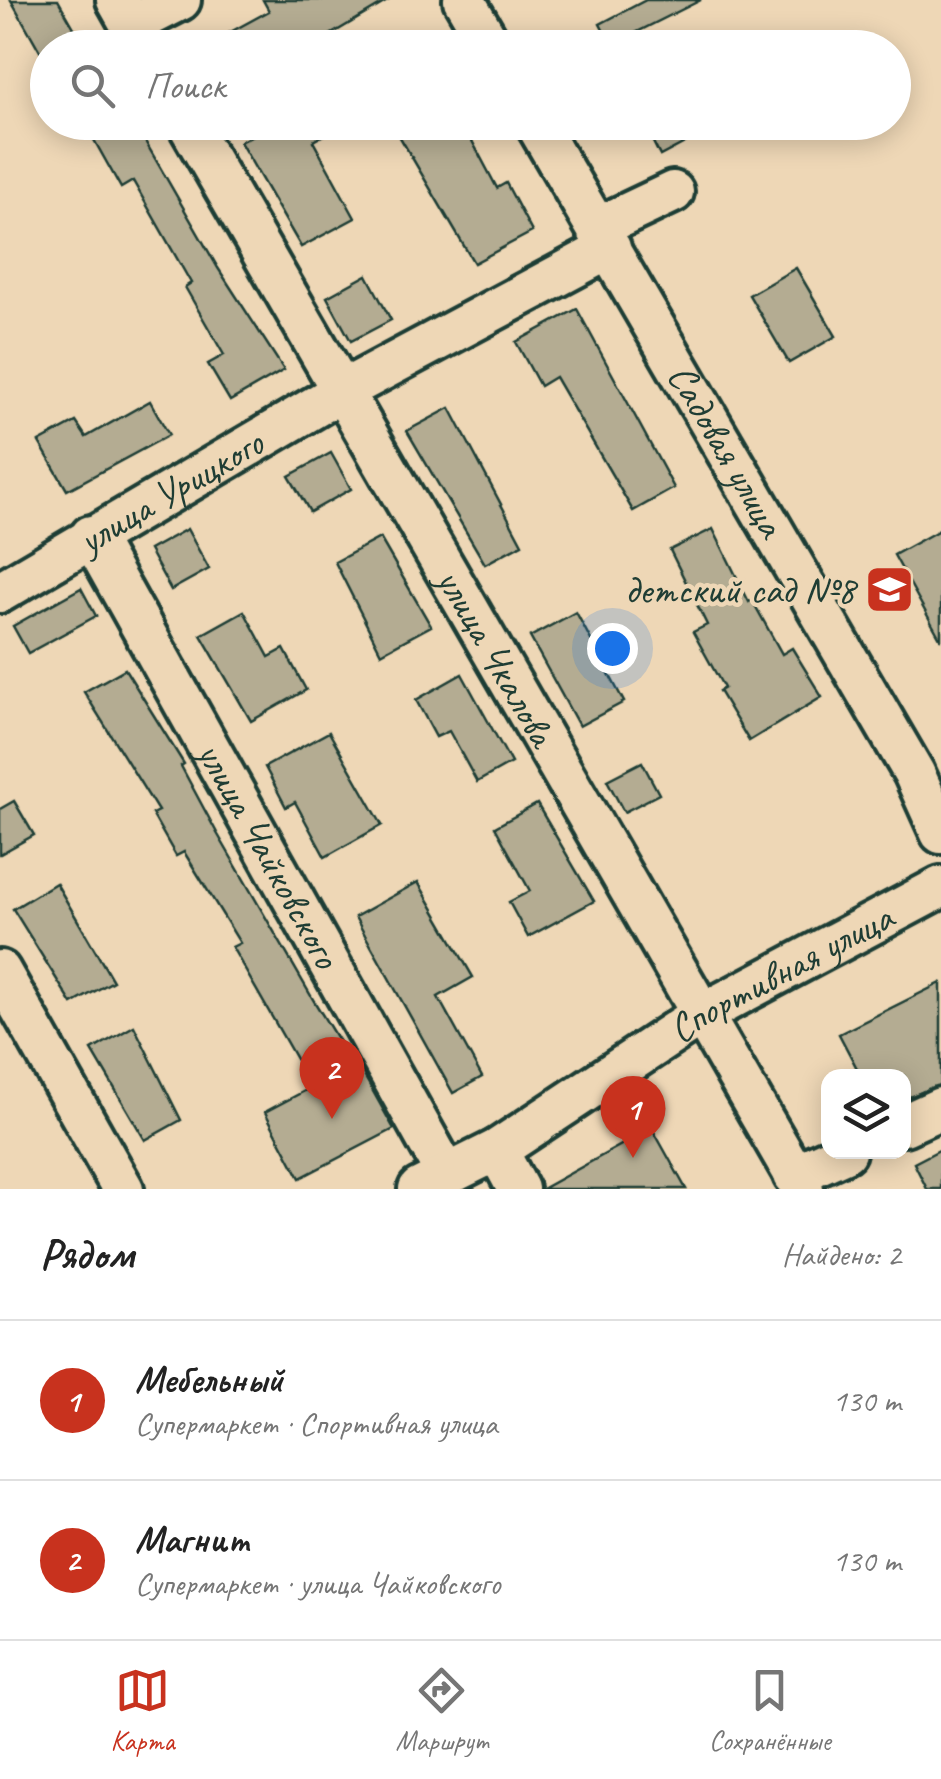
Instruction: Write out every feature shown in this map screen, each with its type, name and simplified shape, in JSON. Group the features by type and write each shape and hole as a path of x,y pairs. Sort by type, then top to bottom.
{"street":[{"path":"131,24 180,0"},
{"path":"464,0 482,30"},
{"name":"улица Чкалова","path":"197,140 798,1182"},
{"name":"Садовая улица","path":"546,140 914,773 941,833"},
{"name":"улица Урицкого","path":"0,592 603,238 673,192"},
{"name":"улица Чайковского","path":"92,536 433,1182"},
{"name":"Спортивная улица","path":"433,1182 497,1150 702,1014 941,887"},
{"path":"0,971 124,1189"},
{"path":"911,1122 941,1108"},
{"path":"497,1150 518,1189"},
{"path":"798,1182 835,1159"}],"building":[{"path":"11,0 58,0 75,30 30,30 30,34"},
{"path":"263,0 389,0 338,30 234,30 269,11"},
{"path":"646,0 701,0 641,30 603,30 600,24"},
{"path":"94,140 144,140 218,268 284,370 230,401 208,364 224,355 185,287 191,283 133,181 121,188"},
{"path":"315,140 355,218 301,247 240,142"},
{"path":"402,140 472,140 497,188 506,183 532,232 474,263"},
{"path":"652,140 690,140 660,156"},
{"path":"796,268 836,336 789,363 749,295"},
{"path":"367,275 391,320 351,341 327,297"},
{"path":"577,309 674,488 633,511 555,377 540,386 516,342"},
{"path":"150,401 169,435 67,490 39,442 76,422 86,437"},
{"path":"450,408 522,544 485,564 407,431"},
{"path":"331,453 351,489 310,512 289,476"},
{"path":"187,529 209,569 171,590 149,550"},
{"path":"713,529 749,602 752,600 782,654 792,648 822,697 749,741 719,691 724,688 693,632 707,625 670,550"},
{"path":"941,529 941,640 894,555"},
{"path":"380,538 431,626 381,653 335,562"},
{"path":"81,588 96,616 28,653 13,626"},
{"path":"244,611 269,657 284,649 306,690 251,721 201,635"},
{"path":"576,612 624,702 579,726 530,637"},
{"path":"125,669 184,764 181,766 217,833 314,1001 353,1065 357,1063 394,1129 300,1178 265,1112 312,1087 232,947 240,943 184,852 176,856 152,814 158,811 84,692"},
{"path":"462,674 511,763 477,782 449,731 436,737 416,700"},
{"path":"329,732 382,825 325,857 295,802 286,807 265,767"},
{"path":"642,762 659,794 624,812 607,780"},
{"path":"14,801 34,835 0,854 0,809"},
{"path":"537,804 594,901 528,937 509,902 530,891 495,827"},
{"path":"418,882 473,977 438,997 482,1077 453,1093 355,917"},
{"path":"56,883 113,981 72,1004 13,909"},
{"path":"941,983 941,1085 911,1096 911,1069 857,1069 839,1034"},
{"path":"134,1026 181,1120 145,1140 92,1050"},
{"path":"652,1128 686,1189 542,1189"},
{"path":"941,1149 941,1189 927,1189 914,1163"}],"place":[{"name":"детский сад №8","path":"890,590"},
{"name":"Магнит","path":"332,1119"},
{"name":"Мебельный","path":"633,1158"}]}
